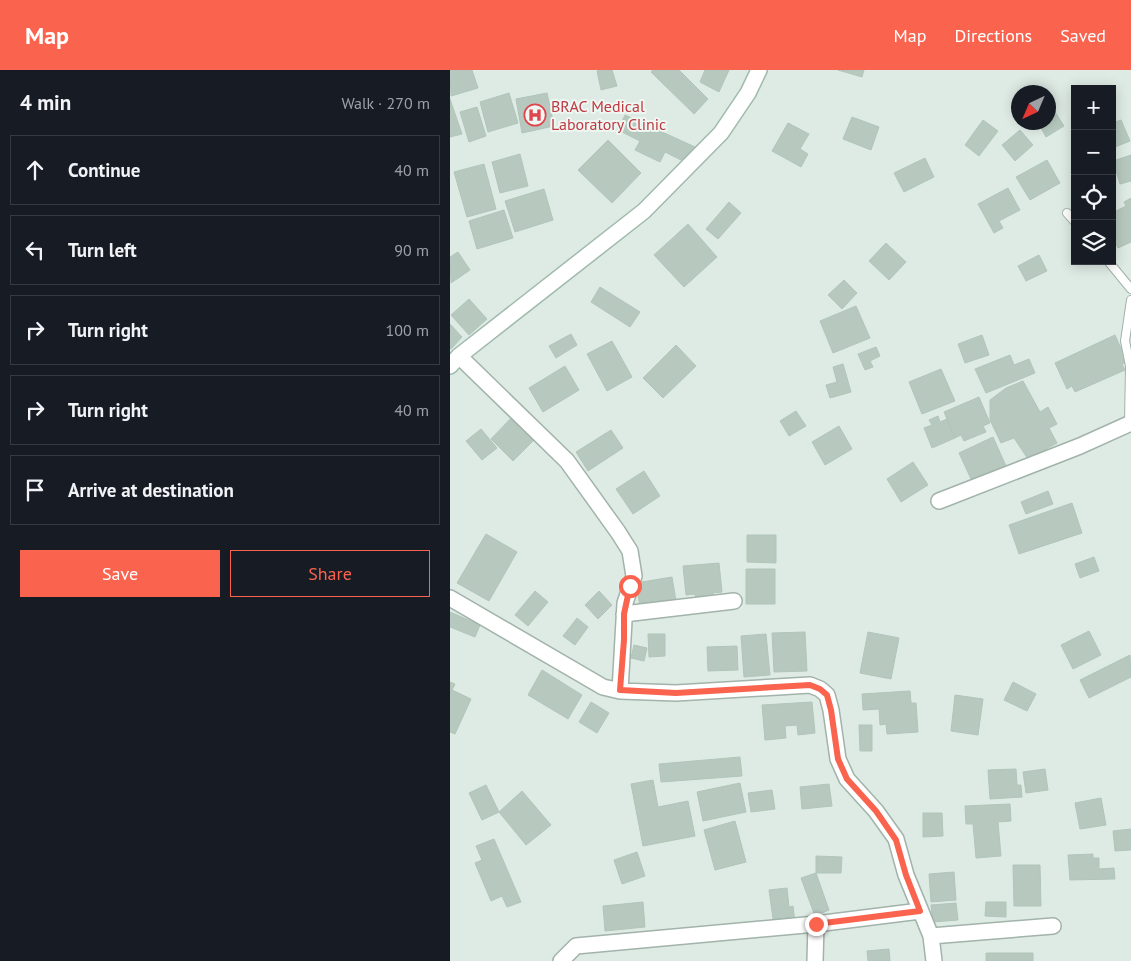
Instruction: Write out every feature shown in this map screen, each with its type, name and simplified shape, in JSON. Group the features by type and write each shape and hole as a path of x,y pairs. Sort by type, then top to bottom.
{"street":[{"path":"620,690 625,603 634,576 630,551 567,461 454,361 644,211 721,133 748,93 759,70"},
{"path":"939,501 1080,446 1130,423"},
{"path":"450,598 603,686 620,690 676,693 810,685 820,689 827,695 838,759 847,779 876,811 896,840 906,875 932,936 934,961"},
{"path":"624,614 734,601"},
{"path":"561,961 576,946 816,924 920,911"},
{"path":"815,961 816,924"},
{"path":"932,936 1053,926"}],"lane":[{"path":"1067,213 1073,220"},
{"path":"1111,265 1131,289"},
{"path":"1130,423 1130,366 1126,341 1131,300"}],"building":[{"path":"450,70 472,70 478,88 451,96"},
{"path":"612,70 617,86 601,90 597,71"},
{"path":"653,70 679,70 708,99 694,114 651,72"},
{"path":"705,70 729,70 719,92 700,82"},
{"path":"838,70 864,70 862,77"},
{"path":"509,93 518,123 488,132 480,102"},
{"name":"BRAC Medical Laboratory Clinic","path":"547,93 554,126 522,133 516,99"},
{"path":"450,99 462,134 450,137"},
{"path":"477,107 486,136 469,142 460,112"},
{"path":"1056,113 1064,126 1046,137 1042,130 1056,130"},
{"path":"625,115 695,147 687,163 665,152 660,162 635,150 640,141 618,130"},
{"path":"852,117 879,127 871,150 843,139"},
{"path":"983,120 998,131 979,156 965,145"},
{"path":"1121,120 1130,141 1116,147 1116,130 1116,122"},
{"path":"788,123 809,134 800,149 808,154 801,167 772,151"},
{"path":"1020,130 1033,145 1015,161 1002,145"},
{"path":"608,140 641,173 612,203 578,170"},
{"path":"520,154 528,186 500,193 492,162"},
{"path":"1131,155 1131,181 1120,184 1116,171 1116,160"},
{"path":"925,158 934,177 904,192 894,173"},
{"path":"1047,160 1060,183 1030,200 1016,177"},
{"path":"484,164 496,209 467,217 454,172"},
{"path":"1008,188 1020,210 999,221 1003,228 994,233 978,204"},
{"path":"544,189 553,220 515,232 505,201"},
{"path":"1131,198 1131,242 1118,248 1116,244 1116,211 1126,206 1124,202"},
{"path":"729,202 741,213 718,239 706,229"},
{"path":"504,210 513,238 477,249 469,221"},
{"path":"688,224 717,257 684,287 654,255"},
{"path":"886,243 906,262 889,280 869,261"},
{"path":"458,252 470,270 451,283 450,257"},
{"path":"1039,255 1047,271 1026,281 1018,266"},
{"path":"844,280 857,293 842,309 828,295"},
{"path":"600,287 640,312 630,327 591,302"},
{"path":"469,299 487,319 469,335 451,315"},
{"path":"856,306 870,338 833,353 820,321"},
{"path":"450,324 462,337 451,349 450,348"},
{"path":"571,334 577,345 556,358 549,346"},
{"path":"982,335 989,355 965,363 958,344"},
{"path":"1115,335 1127,362 1122,364 1125,370 1075,392 1072,386 1067,389 1055,363"},
{"path":"612,341 632,377 607,391 587,354"},
{"path":"676,345 696,366 663,398 643,378"},
{"path":"876,347 880,356 870,361 873,367 865,370 858,354"},
{"path":"1010,355 1014,365 1029,359 1035,373 986,393 975,369"},
{"path":"843,364 851,392 830,398 826,385 837,382 833,367"},
{"path":"565,366 579,390 543,412 529,388"},
{"path":"941,369 955,401 922,414 909,382"},
{"path":"1023,381 1040,412 1048,407 1057,424 1049,428 1057,443 1028,459 1014,438 1001,443 990,420 990,400 1006,388"},
{"path":"979,397 990,423 983,426 986,432 964,441 961,435 955,438 944,412"},
{"path":"796,411 806,426 789,436 780,421"},
{"path":"515,414 538,436 513,461 491,439"},
{"path":"938,416 940,422 947,419 955,438 932,448 924,428 932,425 929,420"},
{"path":"839,426 852,449 825,465 812,442"},
{"path":"481,429 497,448 482,460 466,441"},
{"path":"611,430 623,448 588,471 576,452"},
{"path":"993,437 1006,466 972,481 959,453"},
{"path":"913,462 928,485 901,502 887,479"},
{"path":"644,471 660,496 633,514 616,489"},
{"path":"1048,491 1053,504 1026,514 1021,502"},
{"path":"1072,503 1082,533 1019,554 1009,525"},
{"path":"486,534 517,552 489,601 457,583"},
{"path":"747,535 776,535 776,563 747,562"},
{"path":"1094,557 1099,571 1080,578 1075,564"},
{"path":"719,563 722,592 713,593 713,597 696,599 695,594 686,595 683,566"},
{"path":"746,569 775,569 775,604 746,604"},
{"path":"672,577 676,601 640,607 636,583"},
{"path":"535,591 548,602 528,626 515,615"},
{"path":"599,591 612,605 598,619 585,605"},
{"path":"450,612 480,625 475,637 450,627"},
{"path":"577,618 588,627 575,645 563,636"},
{"path":"1089,631 1101,655 1073,669 1061,645"},
{"path":"805,632 807,671 774,672 772,633"},
{"path":"868,632 899,638 891,679 860,673"},
{"path":"648,634 665,634 665,656 649,657"},
{"path":"766,634 770,675 744,677 741,636"},
{"path":"634,645 647,648 644,661 631,658"},
{"path":"737,646 738,670 708,671 707,647"},
{"path":"1130,655 1131,677 1089,698 1080,680"},
{"path":"542,670 582,695 568,719 528,695"},
{"path":"450,682 455,684 452,690 471,699 455,734 450,732"},
{"path":"1013,682 1036,694 1027,711 1004,700"},
{"path":"910,691 911,703 916,703 918,732 887,734 886,724 880,725 879,709 863,710 862,694"},
{"path":"955,695 983,699 978,735 951,731"},
{"path":"591,702 609,713 597,733 579,722"},
{"path":"812,702 815,733 798,735 797,725 785,726 786,738 765,740 762,705"},
{"path":"859,725 872,725 872,751 860,751"},
{"path":"740,757 742,776 661,782 659,764"},
{"path":"1016,769 1017,785 1021,785 1022,797 990,799 988,770"},
{"path":"1045,769 1048,790 1026,793 1023,772"},
{"path":"653,780 658,807 688,801 695,836 643,846 631,784"},
{"path":"740,783 746,812 703,821 697,792"},
{"path":"829,784 832,806 802,809 800,787"},
{"path":"486,785 499,812 482,820 469,793"},
{"path":"772,790 775,809 751,812 748,793"},
{"path":"522,791 551,825 526,845 499,812"},
{"path":"1101,798 1106,825 1080,829 1075,803"},
{"path":"1010,804 1011,821 998,822 1001,856 976,858 973,824 966,824 965,806"},
{"path":"923,813 942,813 943,836 923,837"},
{"path":"735,821 746,862 715,870 704,830"},
{"path":"1131,829 1131,850 1115,851 1113,831"},
{"path":"494,839 521,902 507,907 502,896 491,901 475,863 482,860 476,846"},
{"path":"637,852 645,876 622,884 614,860"},
{"path":"1093,854 1093,858 1099,858 1099,869 1114,868 1115,879 1070,880 1068,855"},
{"path":"816,856 842,857 841,873 816,873"},
{"path":"1013,865 1040,865 1041,906 1014,906"},
{"path":"954,872 956,900 931,902 929,874"},
{"path":"816,873 829,910 815,916 801,878"},
{"path":"787,888 789,907 793,906 795,923 774,926 769,890"},
{"path":"643,902 645,927 605,931 603,906"},
{"path":"986,902 1006,902 1006,917 985,916"},
{"path":"956,903 958,920 933,922 931,905"},
{"path":"889,949 890,961 868,961 867,951"},
{"path":"986,953 1033,953 1033,961 986,961"}],"place":[{"name":"BRAC Medical Laboratory Clinic","path":"535,115"}],"route":[{"path":"630,586 625,603 620,690 676,693 810,685 820,689 827,695 838,759 847,779 876,811 896,840 906,875 920,911 816,924"}]}
